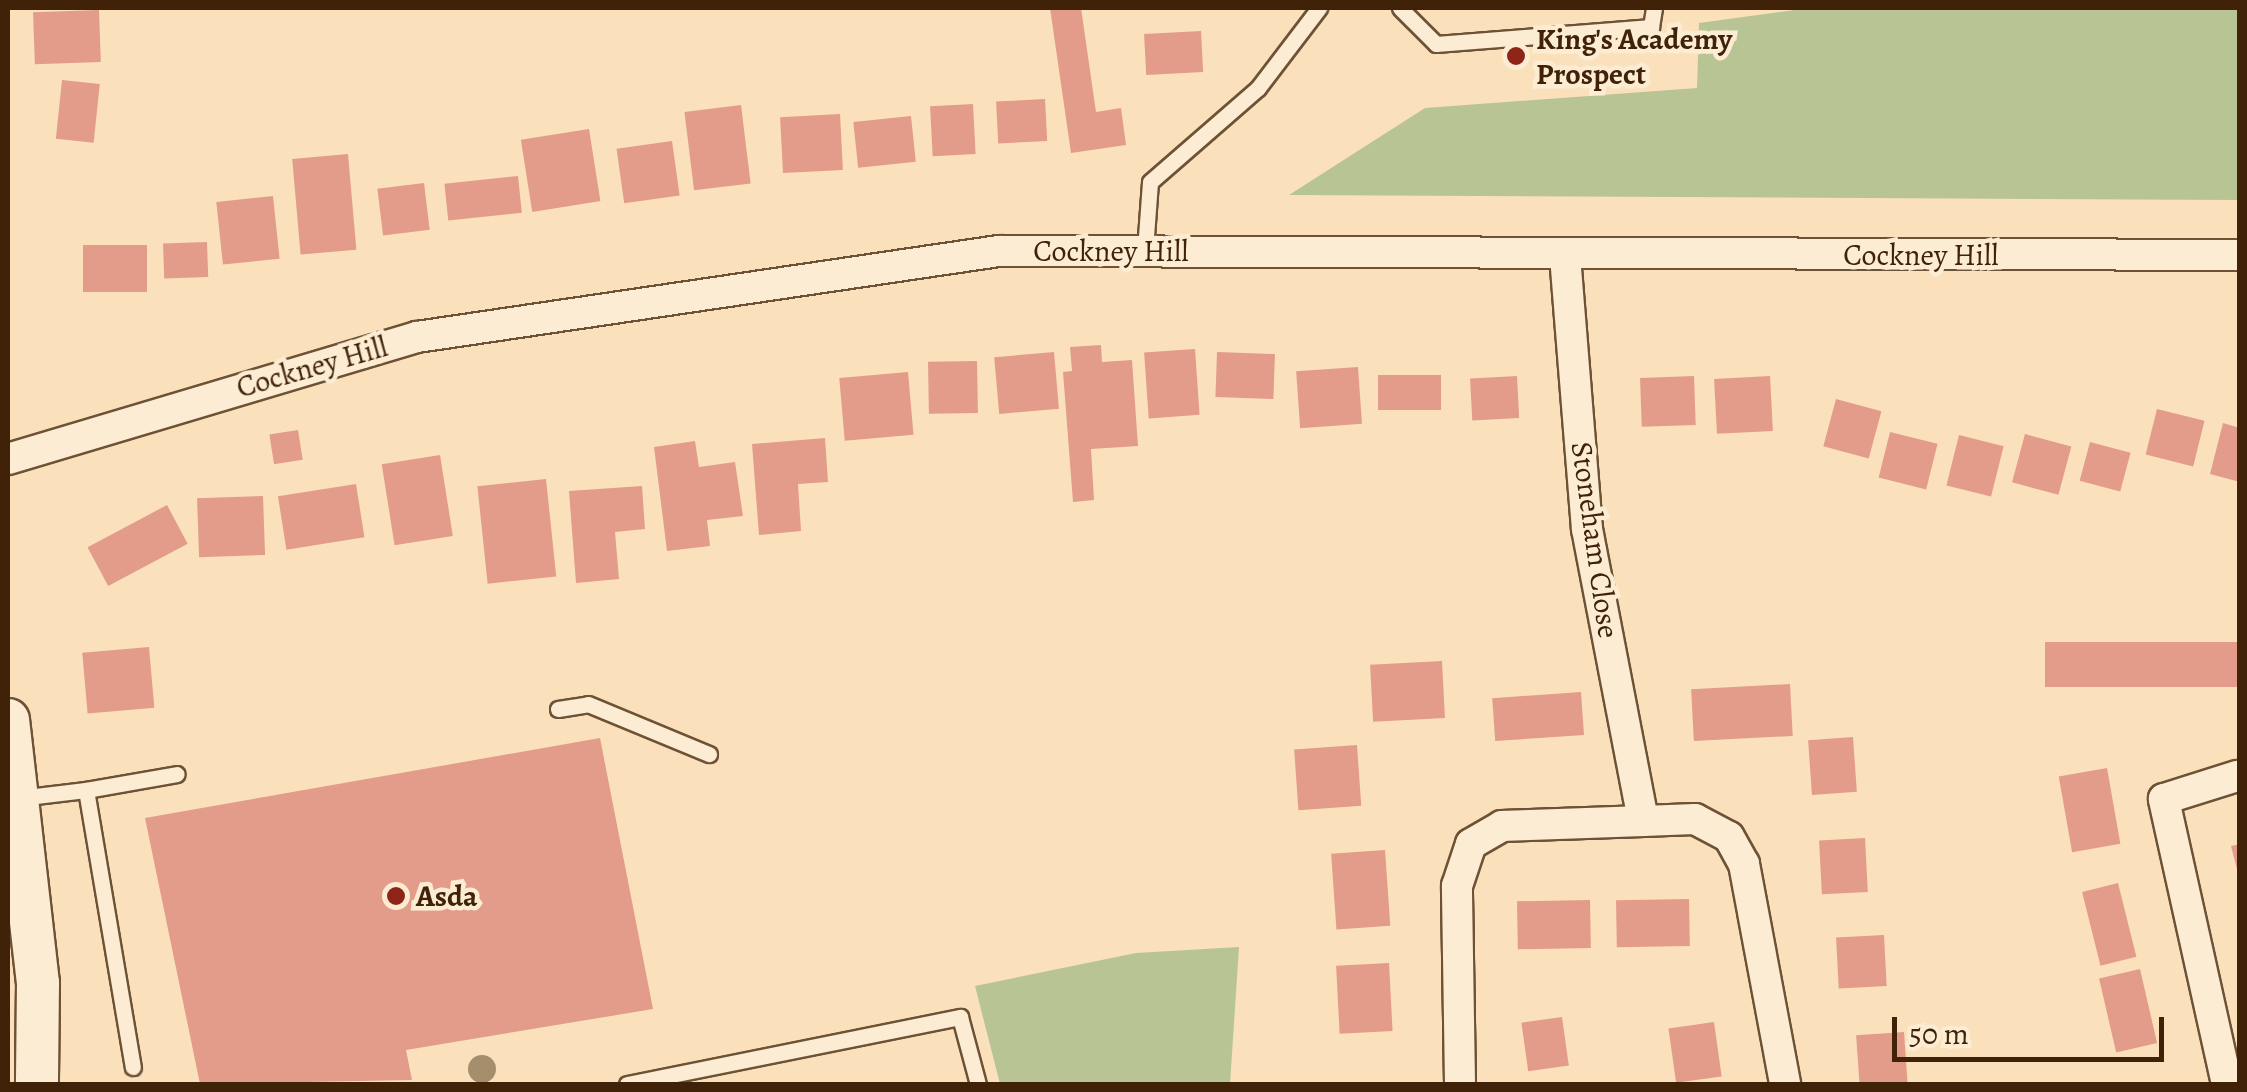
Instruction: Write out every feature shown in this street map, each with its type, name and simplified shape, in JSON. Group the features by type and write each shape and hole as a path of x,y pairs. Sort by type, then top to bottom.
{"street":[{"name":"Cockney Hill","path":"8,459 417,337 1000,251 1564,256 2240,255"},
{"name":"Stoneham Close","path":"1564,256 1587,529 1642,820"},
{"path":"8,720 38,983 37,1084"},
{"path":"2227,1084 2164,799 2237,776"},
{"path":"1460,1084 1456,886 1471,844 1502,826 1695,819 1736,851 1785,1084"}],"lane":[{"path":"1144,250 1150,182 1258,88 1318,8"},
{"path":"1400,8 1436,44 1651,27 1654,8"},
{"path":"558,709 588,704 709,754"},
{"path":"15,798 177,774"},
{"path":"86,790 133,1067"},
{"path":"627,1084 960,1017 978,1084"}],"green space":[{"path":"1809,8 2239,8 2239,200 1289,195 1425,108 1697,88 1699,23"},
{"path":"1239,947 1230,1084 1000,1084 975,986 1136,953"}],"building":[{"path":"1050,8 1081,8 1096,112 1121,108 1126,145 1071,153"},
{"path":"99,10 101,62 35,64 33,12"},
{"path":"1201,31 1203,72 1146,75 1144,34"},
{"path":"62,80 100,84 94,143 56,139"},
{"path":"1045,99 1047,141 998,144 996,102"},
{"path":"973,104 976,154 933,156 930,106"},
{"path":"741,105 751,183 694,190 684,112"},
{"path":"840,114 843,170 783,173 780,117"},
{"path":"911,116 916,162 858,168 853,122"},
{"path":"589,129 600,201 532,212 521,140"},
{"path":"672,141 680,195 624,203 617,149"},
{"path":"348,154 356,250 301,255 292,159"},
{"path":"518,176 522,213 448,221 444,184"},
{"path":"424,183 430,230 383,235 377,189"},
{"path":"273,196 280,259 223,265 216,202"},
{"path":"207,242 208,277 164,279 163,244"},
{"path":"83,245 147,245 147,292 83,292"},
{"path":"1101,345 1102,362 1132,360 1138,446 1091,449 1094,500 1073,502 1063,372 1072,371 1070,347"},
{"path":"1195,349 1200,415 1149,418 1144,353"},
{"path":"1054,352 1059,409 999,414 994,357"},
{"path":"1217,352 1275,354 1273,399 1215,397"},
{"path":"977,361 978,413 929,414 928,362"},
{"path":"1358,367 1362,424 1300,428 1296,371"},
{"path":"908,372 913,435 845,441 839,378"},
{"path":"1378,375 1441,375 1441,410 1378,410"},
{"path":"1517,376 1519,418 1472,420 1470,378"},
{"path":"1694,376 1696,425 1642,427 1640,378"},
{"path":"1770,376 1773,431 1717,434 1714,379"},
{"path":"1836,399 1881,411 1869,458 1823,446"},
{"path":"2157,409 2205,421 2193,466 2146,455"},
{"path":"2223,423 2240,428 2240,482 2210,474"},
{"path":"298,430 303,460 274,464 269,435"},
{"path":"1890,432 1938,444 1926,489 1879,478"},
{"path":"2025,434 2071,446 2058,495 2012,482"},
{"path":"1959,435 2004,446 1991,497 1946,485"},
{"path":"825,438 828,482 798,484 801,531 759,535 752,444"},
{"path":"695,441 699,467 735,462 743,516 707,520 710,546 667,551 654,447"},
{"path":"2090,442 2131,453 2120,492 2080,481"},
{"path":"440,455 453,536 395,545 382,464"},
{"path":"546,479 556,576 488,584 477,486"},
{"path":"356,484 364,537 286,550 278,496"},
{"path":"642,486 645,529 615,532 619,579 576,583 569,491"},
{"path":"263,496 265,555 199,557 197,498"},
{"path":"167,505 188,544 108,586 88,547"},
{"path":"2045,642 2240,642 2240,687 2045,687"},
{"path":"149,647 154,708 88,714 82,653"},
{"path":"1442,661 1445,718 1373,722 1370,665"},
{"path":"1790,684 1793,736 1694,741 1691,689"},
{"path":"1581,692 1584,735 1495,741 1492,698"},
{"path":"1853,737 1857,792 1812,795 1808,740"},
{"name":"Asda","path":"600,738 653,1009 406,1050 412,1080 200,1084 145,818"},
{"path":"1357,745 1361,806 1298,810 1294,749"},
{"path":"2107,768 2120,844 2072,852 2059,777"},
{"path":"1865,838 1868,892 1822,894 1819,840"},
{"path":"2240,844 2240,873 2238,873 2231,846"},
{"path":"1385,850 1390,926 1336,930 1331,854"},
{"path":"2118,883 2136,957 2100,966 2082,892"},
{"path":"1689,899 1690,946 1617,947 1616,900"},
{"path":"1590,900 1591,948 1518,949 1517,901"},
{"path":"1884,935 1887,986 1839,988 1836,938"},
{"path":"1389,963 1393,1031 1340,1034 1336,966"},
{"path":"2140,969 2157,1043 2116,1053 2099,978"},
{"path":"1562,1017 1569,1066 1528,1071 1521,1023"},
{"path":"1714,1022 1722,1076 1676,1083 1668,1028"},
{"path":"1904,1032 1908,1084 1860,1084 1856,1035"}],"place":[{"name":"King's Academy Prospect","path":"1516,56"},
{"name":"Asda","path":"396,896"}]}
